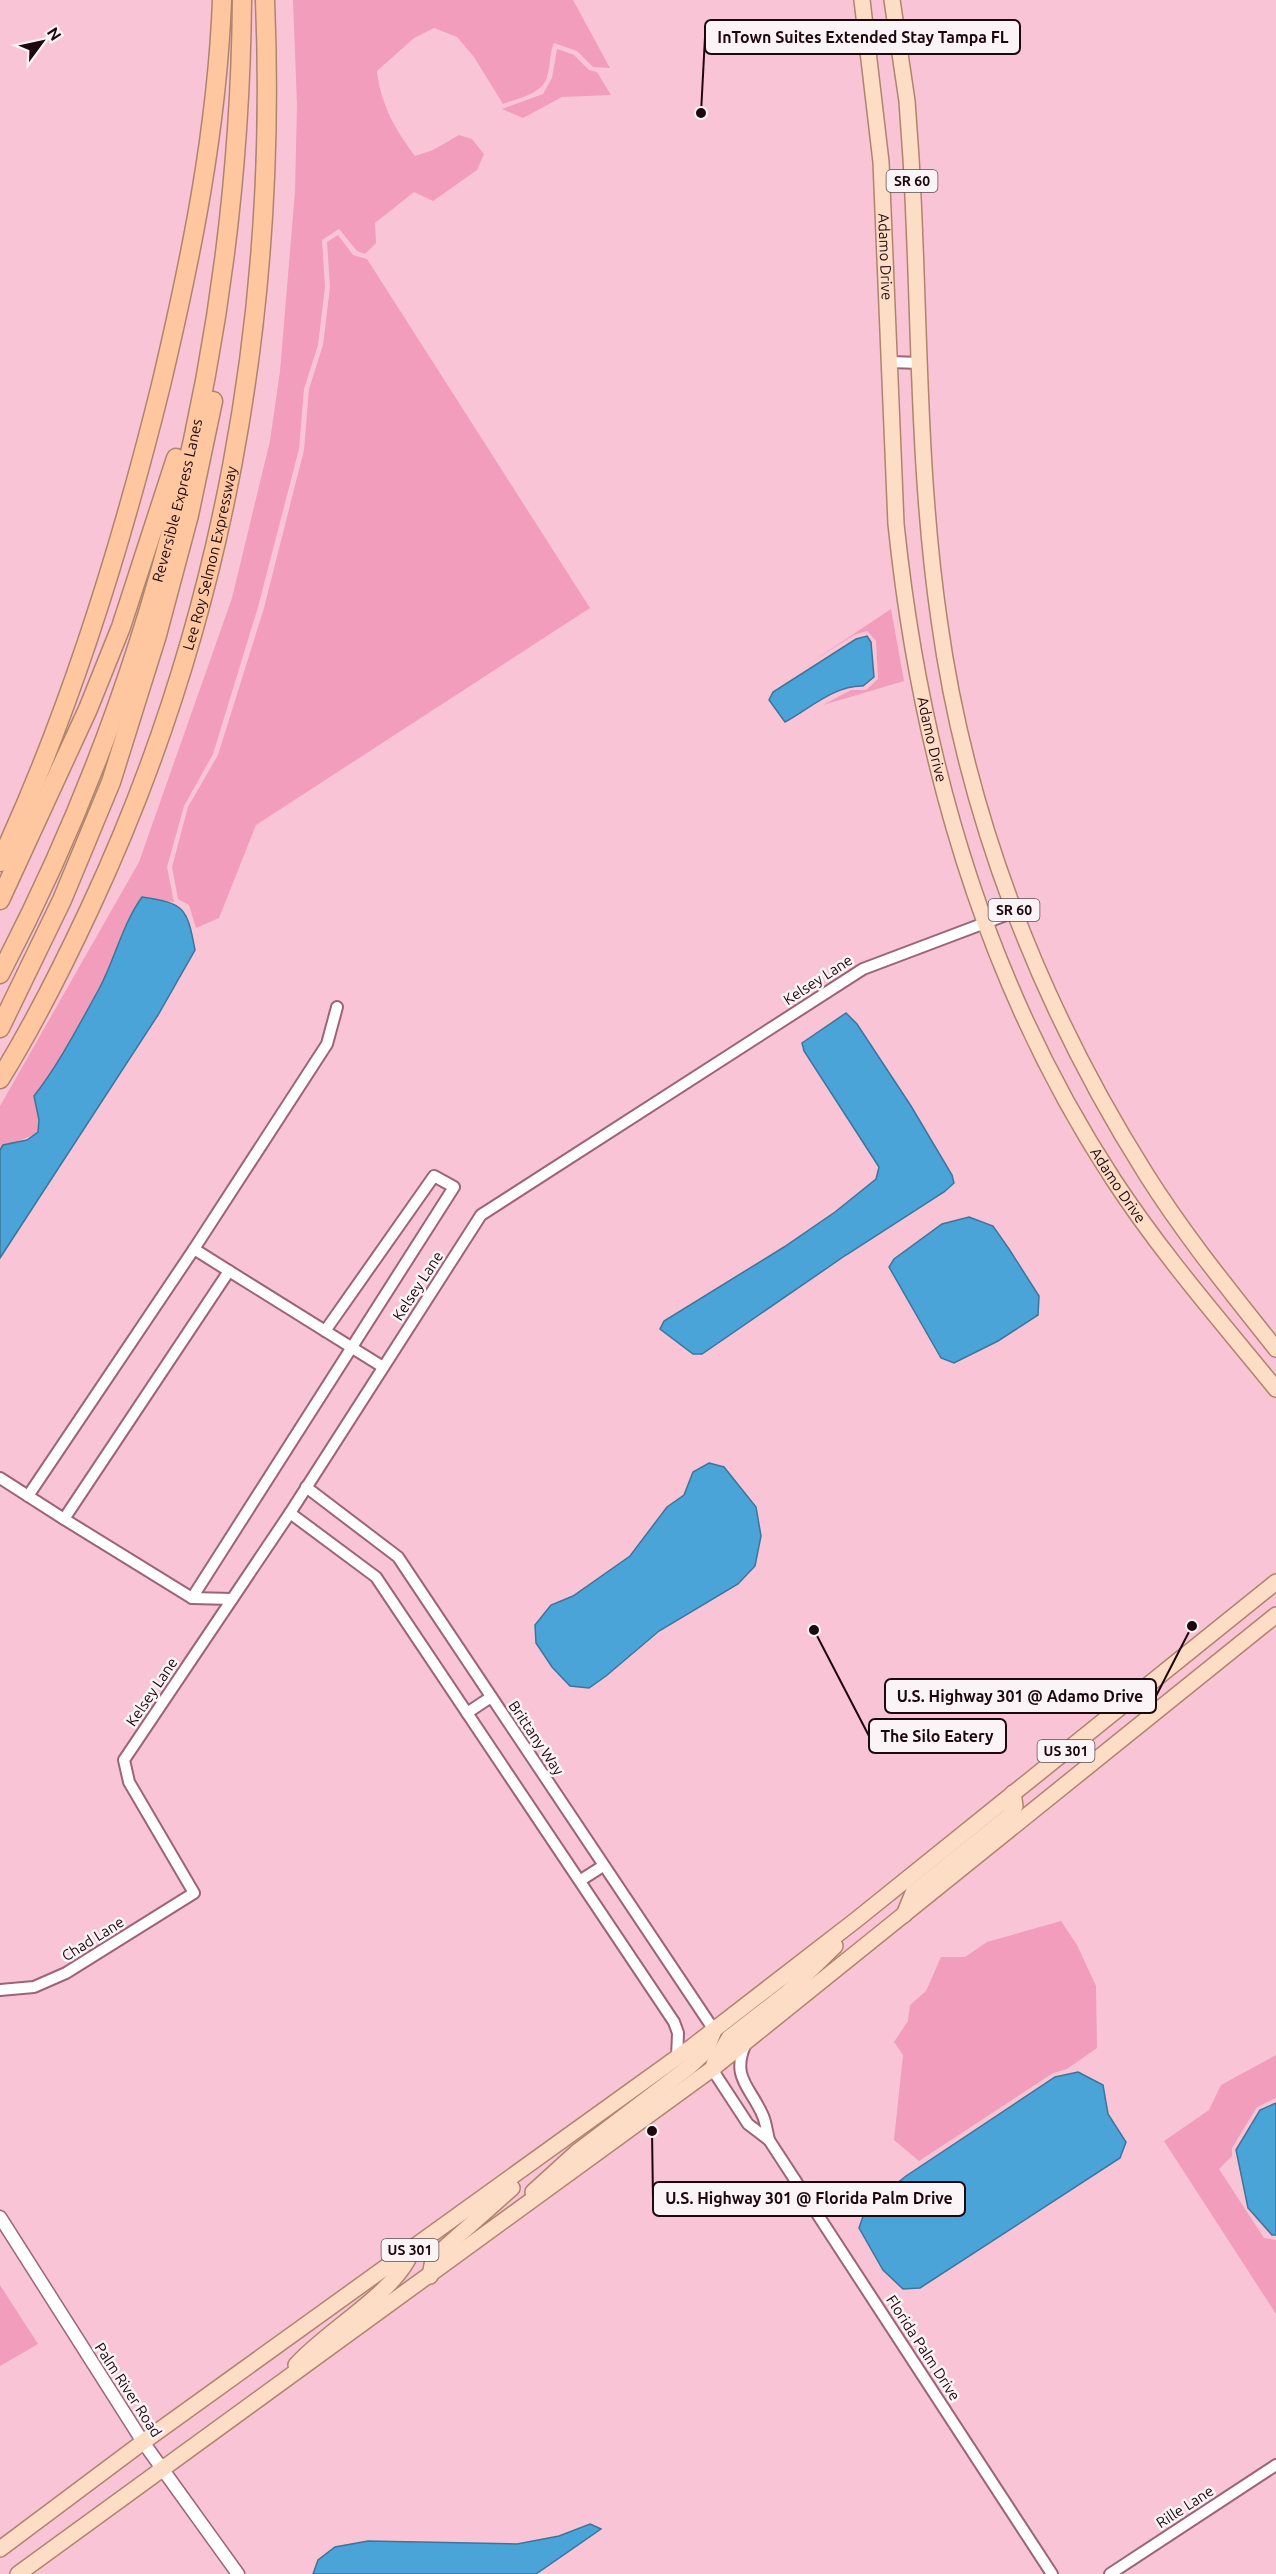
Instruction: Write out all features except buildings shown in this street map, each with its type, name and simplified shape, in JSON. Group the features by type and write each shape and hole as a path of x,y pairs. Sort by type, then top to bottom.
{"highway":[{"path":"0,862 51,739 92,624 146,446 201,201 213,118 222,0"},
{"name":"Reversible Express Lanes","path":"0,974 61,849 120,701 157,585 212,356 220,304 234,175 242,0"},
{"name":"Lee Roy Selmon Expressway","path":"0,1078 69,953 126,830 180,679 219,538 253,340 265,185 265,0"},
{"path":"0,1028 45,938 107,793 150,657 189,515 220,368 220,304"},
{"path":"0,900 88,709 121,627 178,451 199,371 212,356"}],"main road":[{"name":"Adamo Drive","path":"862,0 881,162 896,524 912,643 938,776 1007,978 1056,1083 1112,1178 1192,1289 1276,1389"},
{"name":"Adamo Drive","path":"892,0 907,101 927,512 946,668 970,777 996,864 1014,912 1058,1013 1116,1125 1180,1226 1276,1349"},
{"name":"US 301","path":"0,2548 143,2442 572,2135 714,2030 856,1920 1276,1582"},
{"name":"US 301","path":"18,2574 712,2069 1276,1615"},
{"path":"904,1915 913,1893 1009,1816 1015,1806 1014,1793"},
{"path":"712,2069 729,2038 787,1993 835,1947 856,1920"},
{"path":"516,2213 535,2188 577,2152 689,2067 706,2051 714,2030"},
{"path":"429,2276 433,2260 441,2251 572,2135"},
{"path":"276,2387 309,2351 384,2288 407,2261 412,2249"}],"street":[{"path":"890,362 920,363"},
{"name":"Kelsey Lane","path":"194,1893 129,1782 124,1760 290,1513 481,1215 863,969 1014,912"},
{"path":"28,1496 194,1249 327,1044 337,1007"},
{"path":"192,1598 454,1187 434,1176 325,1331"},
{"path":"194,1249 383,1367"},
{"path":"64,1519 228,1271"},
{"path":"0,1478 192,1598 232,1599"},
{"name":"Brittany Way","path":"306,1487 398,1557 714,2030"},
{"path":"290,1513 376,1577 674,2022 678,2033 677,2058"},
{"path":"467,1713 491,1697"},
{"path":"581,1880 603,1866"},
{"name":"Chad Lane","path":"0,1990 34,1987 66,1973 194,1893"},
{"name":"Florida Palm Drive","path":"747,2042 740,2055 739,2070 743,2084 763,2117 769,2140 1052,2574"},
{"name":"Florida Palm Drive","path":"712,2069 748,2124 769,2140"},
{"name":"Palm River Road","path":"0,2217 143,2442 238,2574"},
{"name":"Rille Lane","path":"1110,2574 1276,2465"}],"shaded area":[{"path":"293,0 573,0 610,68 593,67 577,51 554,43 548,73 540,88 529,95 503,104 474,57 457,37 434,28 414,38 377,71 385,105 401,137 415,156 433,150 459,135 472,139 484,154 477,170 433,201 414,192 375,223 376,243 365,254 357,251 339,229 322,240 325,287 318,345 304,389 299,449 258,607 213,754 184,806 167,867 174,902 143,897 124,931 99,989 60,1058 34,1096 39,1120 38,1132 0,1150 0,1106 139,862 232,598 270,441 280,371 295,191 297,106"},
{"path":"557,49 574,55 589,70 597,72 611,95 562,97 523,118 502,109 543,94 552,78"},
{"path":"338,235 353,255 367,259 590,608 256,825 219,918 196,928 189,905 178,899 172,867 188,807 218,755 264,608 304,450 309,389 323,345 330,287 327,242"},
{"path":"891,609 904,681 823,705 851,690 866,690 878,679 876,641 867,631 854,635 807,665"},
{"path":"1061,1921 1077,1945 1096,1986 1097,2048 1067,2069 1053,2073 919,2161 894,2140 903,2055 894,2042 908,2021 910,2005 926,1991 941,1957 965,1957 987,1942"},
{"path":"1276,2055 1276,2098 1257,2107 1232,2148 1232,2156 1219,2169 1264,2238 1276,2240 1276,2314 1164,2141 1209,2110 1221,2085"},
{"path":"0,2285 38,2344 0,2366"}],"water":[{"path":"867,636 871,642 874,677 863,686 842,689 822,699 785,722 769,700 773,692 856,639"},
{"path":"142,897 167,902 182,910 189,925 195,950 158,1015 0,1258 0,1150 3,1145 27,1140 38,1132 39,1120 34,1096 60,1058 99,989 129,919"},
{"path":"846,1013 857,1024 911,1106 952,1175 954,1183 944,1192 846,1255 702,1354 693,1354 660,1329 664,1321 784,1247 835,1212 876,1179 879,1167 804,1051 802,1043"},
{"path":"969,1217 993,1226 1039,1296 1038,1315 998,1341 954,1363 941,1358 889,1267 894,1259 942,1224"},
{"path":"709,1463 724,1467 756,1507 761,1536 755,1566 738,1584 659,1631 589,1688 570,1686 552,1667 536,1643 535,1625 551,1605 573,1596 630,1556 667,1507 684,1495 693,1472"},
{"path":"1078,2072 1103,2085 1108,2114 1126,2142 1120,2158 920,2288 903,2289 883,2270 859,2228 866,2208 906,2176 1055,2077"},
{"path":"1276,2103 1276,2235 1272,2235 1248,2208 1236,2150 1260,2110"},
{"path":"590,2524 601,2529 536,2574 313,2574 318,2560 335,2547 368,2541 517,2544 559,2536"}],"place":[{"name":"InTown Suites Extended Stay Tampa FL","path":"701,113"},
{"name":"U.S. Highway 301 @ Adamo Drive","path":"1192,1626"},
{"name":"The Silo Eatery","path":"814,1630"},
{"name":"U.S. Highway 301 @ Florida Palm Drive","path":"652,2131"}]}
